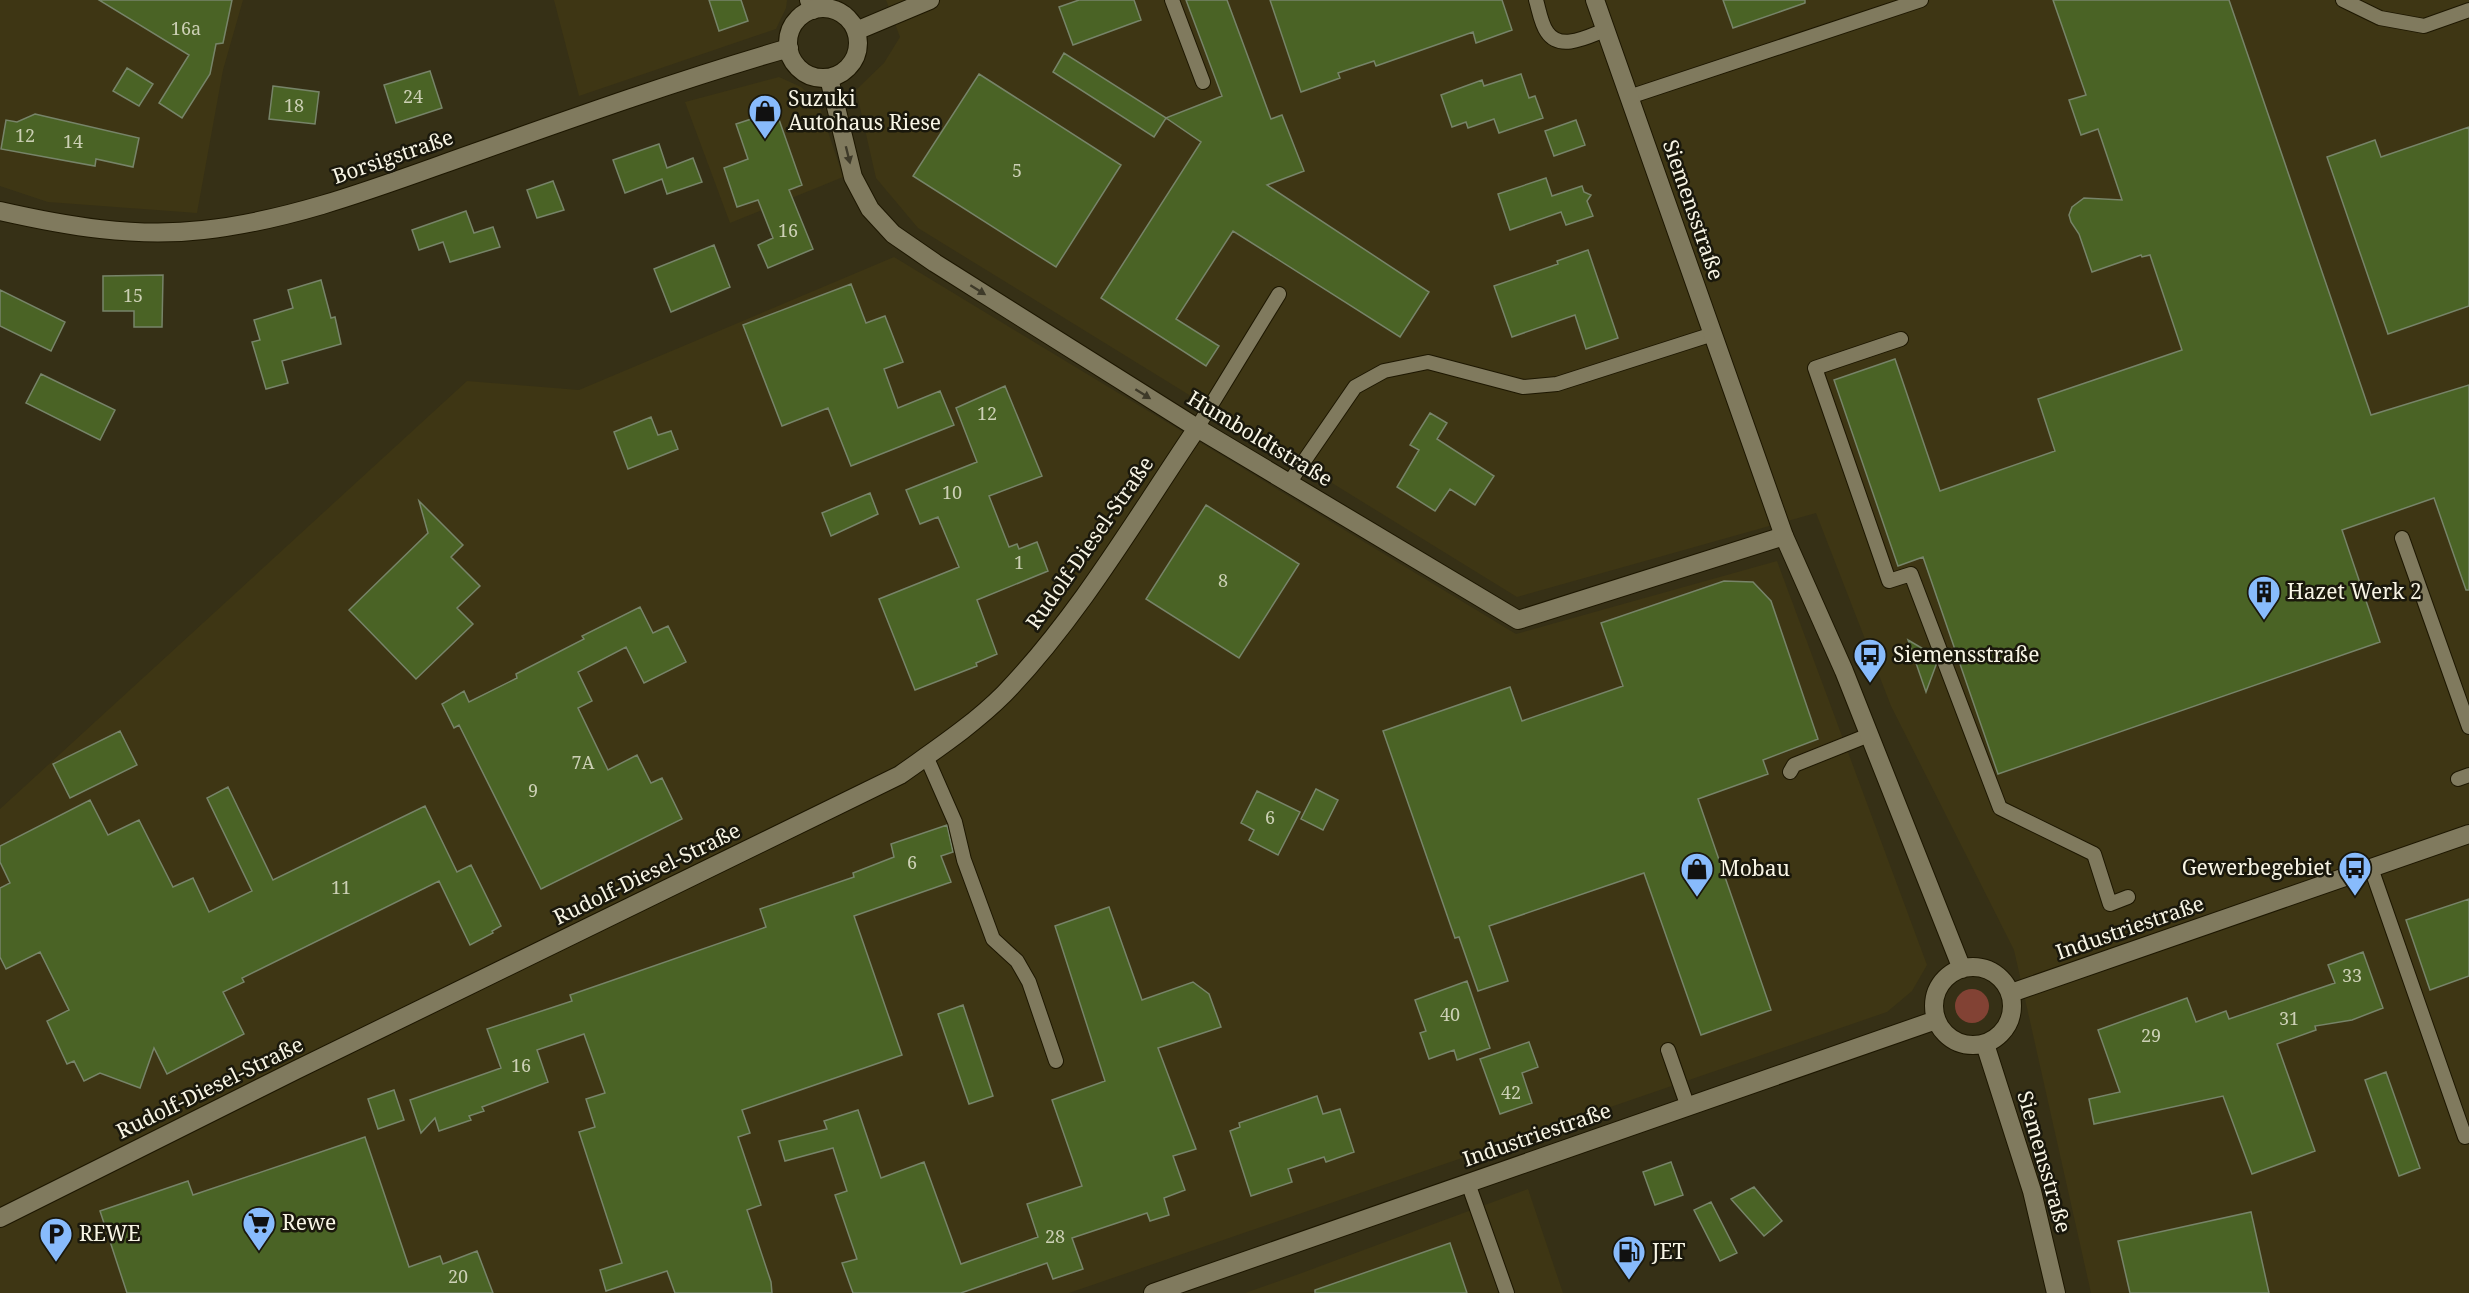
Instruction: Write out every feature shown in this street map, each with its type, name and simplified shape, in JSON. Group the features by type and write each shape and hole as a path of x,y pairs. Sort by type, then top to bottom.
{"street":[{"path":"856,31 930,0"},
{"name":"Siemensstraße","path":"1595,0 1784,537 1869,735 1962,969"},
{"path":"811,5 843,14 856,31 858,52 854,61 847,69 829,78 807,75 792,59 789,36 794,25 811,5"},
{"name":"Borsigstraße","path":"0,211 54,224 133,232 203,230 279,216 367,191 699,75 789,48"},
{"name":"Humboldtstraße","path":"829,78 853,177 870,209 893,234 935,263 1197,428 1518,620 1784,537"},
{"name":"Rudolf-Diesel-Straße","path":"0,1218 326,1055 900,775 946,743 1003,695 1066,623 1197,428"},
{"name":"Industriestraße","path":"2011,993 2469,834"},
{"path":"1982,968 2000,977 2011,993 2012,1014 2003,1033 1985,1044 1966,1045 1948,1036 1936,1020 1934,999 1944,980 1962,969 1982,968"},
{"name":"Industriestraße","path":"1153,1293 1936,1020"},
{"name":"Siemensstraße","path":"1985,1044 2032,1191 2056,1293"}],"lane":[{"path":"1172,0 1203,82"},
{"path":"1536,0 1547,33 1557,41 1571,42 1605,30"},
{"path":"1629,97 1921,0"},
{"path":"2343,0 2380,18 2424,26 2469,10"},
{"path":"1197,428 1279,294"},
{"path":"1289,483 1355,387 1384,371 1428,362 1523,387 1557,384 1713,334"},
{"path":"1901,339 1815,368 1889,582 1911,574 2000,808 2094,854 2110,904 2128,897"},
{"path":"2402,538 2469,727"},
{"path":"1790,772 1794,765 1869,735"},
{"path":"926,756 956,822 964,860 993,939 1017,961 1029,982 1056,1061"},
{"path":"2371,868 2465,1137"},
{"path":"1668,1050 1688,1107"},
{"path":"1468,1183 1507,1293"}],"shaded area":[{"path":"0,0 243,0 223,70 197,213 48,202 0,186"},
{"path":"554,0 787,0 786,8 776,29 579,96"},
{"path":"886,0 2469,0 2469,1293 2091,1293 2014,950 1891,706 1816,513 1517,597 918,228 876,178 856,90 884,63 900,37"},
{"name":"Suzuki Autohaus Riese","path":"779,77 801,87 818,102 843,177 730,223 685,102"},
{"path":"894,257 1516,634 1777,561 1927,965 1912,991 1887,1012 1069,1293 0,1293 0,809 467,381 579,390"},
{"path":"1972,989 1984,994 1989,1006 1984,1018 1972,1023 1960,1018 1955,1006 1960,994"},
{"path":"1528,1189 1563,1293 1245,1293 1299,1274"}],"building":[{"path":"99,0 232,0 223,43 216,44 210,74 182,118 159,103 189,55"},
{"path":"709,0 741,0 748,21 719,31"},
{"path":"1079,0 1134,0 1141,20 1073,45 1059,7"},
{"path":"1186,0 1227,0 1271,119 1282,115 1304,171 1267,185 1429,292 1400,337 1233,231 1176,319 1219,346 1206,366 1101,298 1201,142 1166,118 1222,96"},
{"path":"1270,0 1502,0 1512,30 1476,43 1473,32 1376,66 1374,61 1338,73 1340,78 1301,92"},
{"path":"1723,0 1805,0 1805,3 1733,28"},
{"path":"2053,0 2229,0 2371,415 2469,385 2469,590 2466,590 2434,498 2342,530 2380,642 1998,774 1923,557 1898,566 1834,380 1895,359 1940,491 2055,451 2038,399 2182,350 2150,255 2142,257 2141,255 2092,272 2079,234 2071,222 2069,215 2072,207 2084,198 2122,200 2098,129 2081,135 2069,100 2086,95"},
{"path":"1064,53 1166,118 1154,137 1053,72"},
{"path":"127,68 153,84 139,106 113,91"},
{"path":"430,71 442,108 396,123 384,85"},
{"path":"979,74 1121,165 1056,267 913,176"},
{"path":"1521,74 1529,98 1535,96 1543,118 1499,133 1494,119 1468,128 1466,122 1452,127 1441,95 1482,80 1484,86"},
{"path":"273,86 319,92 315,124 269,119"},
{"path":"776,111 802,185 789,190 813,249 768,268 758,245 773,238 758,200 737,207 724,168 748,159 736,124"},
{"path":"35,114 139,138 133,167 96,159 95,166 1,149 6,120 17,122"},
{"path":"1576,120 1585,145 1554,156 1545,131"},
{"path":"2469,127 2469,306 2388,334 2327,157 2375,140 2381,157"},
{"path":"659,144 667,168 693,158 702,182 667,194 662,179 625,193 613,160"},
{"path":"1546,178 1552,196 1582,186 1584,192 1591,195 1587,201 1593,216 1566,225 1561,212 1510,230 1498,194"},
{"path":"553,181 564,210 537,218 527,190"},
{"path":"466,211 474,233 493,227 500,247 450,262 443,242 419,250 412,230"},
{"path":"714,245 730,287 671,312 654,269"},
{"path":"1588,250 1618,338 1586,349 1575,315 1512,337 1494,286 1558,264 1557,261"},
{"path":"163,275 162,327 134,327 134,311 103,311 103,276"},
{"path":"321,280 331,318 335,317 341,344 282,361 288,383 266,389 252,342 260,340 254,320 293,308 288,290"},
{"path":"851,284 866,323 885,316 903,362 884,369 898,408 940,391 954,425 851,466 828,408 782,426 743,325"},
{"path":"0,290 65,322 51,351 0,326"},
{"path":"41,374 115,410 100,440 26,403"},
{"path":"1005,386 1042,476 989,496 1009,547 1017,544 1019,549 1037,542 1048,571 977,600 997,654 976,663 977,666 915,690 879,599 959,567 938,517 920,524 906,490 977,462 956,408"},
{"path":"1430,413 1447,423 1437,439 1494,476 1475,505 1450,489 1435,511 1397,487 1419,450 1410,445"},
{"path":"651,417 658,435 671,431 678,449 628,469 614,432"},
{"path":"870,493 878,514 831,536 822,513"},
{"path":"419,501 463,545 451,557 480,586 457,608 473,624 416,679 349,610 428,533"},
{"path":"1206,505 1299,564 1239,658 1146,599"},
{"path":"1724,581 1753,582 1771,601 1818,739 1763,760 1768,774 1698,799 1771,1010 1701,1035 1644,873 1489,926 1508,981 1478,991 1459,937 1455,938 1383,731 1510,687 1522,721 1623,686 1601,623"},
{"path":"640,607 653,633 668,626 686,662 644,683 626,647 578,672 592,701 578,708 608,770 637,755 651,783 662,778 682,819 541,889 459,725 454,728 442,704 464,691 469,702 517,678 516,674 584,639 582,636"},
{"path":"1908,640 1932,654 1936,665 1926,692"},
{"path":"120,731 137,765 70,798 53,764"},
{"path":"228,787 273,880 425,806 457,872 471,865 501,926 470,945 439,881 242,978 244,982 223,992 244,1034 167,1074 154,1048 140,1088 100,1073 84,1081 74,1061 67,1064 47,1021 69,1010 40,952 6,969 0,957 0,888 10,883 0,862 0,846 90,800 108,835 139,820 173,887 193,878 209,912 252,891 207,798"},
{"path":"1316,789 1338,800 1323,830 1301,819"},
{"path":"1257,791 1300,812 1278,855 1249,840 1254,830 1241,823"},
{"path":"947,825 953,852 941,856 951,882 854,916 902,1055 742,1110 750,1133 738,1137 761,1205 747,1210 771,1282 772,1293 675,1293 667,1271 606,1291 600,1270 622,1263 579,1132 595,1127 586,1099 605,1093 584,1034 537,1050 548,1082 482,1107 484,1111 469,1116 471,1120 439,1131 435,1118 421,1133 410,1100 501,1068 487,1029 572,1001 570,995 766,927 760,909 854,877 853,873 894,857 891,844"},
{"path":"2469,899 2469,976 2430,990 2406,920"},
{"path":"1109,907 1142,1000 1193,982 1209,994 1221,1027 1158,1048 1196,1149 1173,1156 1185,1190 1164,1198 1169,1215 1150,1221 1147,1213 1072,1238 1083,1269 1053,1279 1047,1263 961,1293 853,1293 842,1263 857,1259 835,1195 847,1191 833,1148 785,1161 779,1141 827,1129 824,1121 858,1110 881,1178 924,1162 961,1264 1038,1237 1027,1204 1082,1186 1052,1100 1105,1081 1055,926"},
{"path":"2363,952 2383,1008 2352,1020 2315,1026 2316,1030 2277,1044 2315,1151 2252,1174 2223,1096 2094,1124 2089,1099 2120,1092 2098,1030 2187,998 2196,1022 2226,1011 2229,1019 2335,983 2328,965"},
{"path":"1467,981 1490,1048 1457,1060 1454,1050 1429,1059 1420,1033 1426,1031 1415,1000"},
{"path":"963,1005 993,1096 969,1104 938,1014"},
{"path":"1529,1042 1538,1067 1522,1073 1532,1103 1500,1114 1480,1059"},
{"path":"2386,1072 2420,1168 2399,1176 2365,1080"},
{"path":"394,1090 404,1120 378,1129 368,1099"},
{"path":"1317,1096 1323,1114 1340,1109 1354,1152 1326,1162 1324,1157 1288,1169 1292,1182 1251,1196 1230,1131 1240,1127 1239,1123"},
{"name":"Rewe","path":"365,1137 409,1267 440,1256 443,1264 477,1251 493,1293 127,1293 100,1211 188,1181 193,1195"},
{"path":"1671,1162 1683,1195 1655,1205 1643,1172"},
{"path":"1754,1187 1782,1221 1764,1236 1731,1199"},
{"path":"1711,1202 1737,1253 1720,1261 1694,1210"},
{"path":"2251,1212 2269,1293 2130,1293 2118,1241"},
{"path":"1450,1243 1467,1293 1315,1293 1315,1290"}],"place":[{"name":"Suzuki Autohaus Riese","path":"765,140"},
{"name":"Hazet Werk 2","path":"2264,621"},
{"name":"Siemensstraße","path":"1870,684"},
{"name":"Gewerbegebiet","path":"2355,897"},
{"name":"Mobau","path":"1697,898"},
{"name":"Rewe","path":"259,1252"},
{"name":"REWE","path":"56,1263"},
{"name":"JET","path":"1629,1281"}]}
